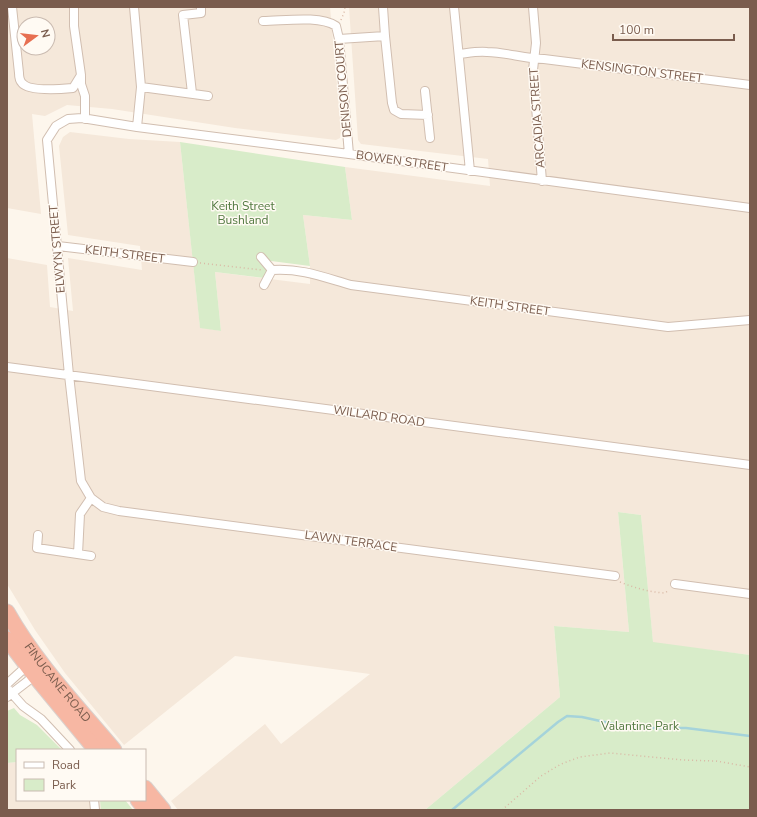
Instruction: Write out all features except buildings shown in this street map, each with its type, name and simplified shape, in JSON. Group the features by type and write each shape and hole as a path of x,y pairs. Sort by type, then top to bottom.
{"highway":[{"name":"FINUCANE ROAD","path":"7,612 19,632 36,667 95,749"},
{"name":"FINUCANE ROAD","path":"7,638 113,749"},
{"path":"146,789 163,810"},
{"path":"139,801 146,810"}],"street":[{"path":"12,7 21,82 28,88 61,90 73,88 77,89 81,95 84,119"},
{"path":"74,7 74,26 81,84 85,96 84,119"},
{"path":"134,7 141,87 137,128"},
{"path":"192,94 182,15 201,12 201,7"},
{"path":"383,7 394,110 400,114 428,116"},
{"path":"454,7 470,171"},
{"name":"ARCADIA STREET","path":"533,7 536,43 533,70 542,181"},
{"name":"DENISON COURT","path":"263,21 316,20 332,23 336,26 339,39 349,154"},
{"path":"339,39 385,36"},
{"name":"KENSINGTON STREET","path":"459,54 476,52 497,53 534,59 750,85"},
{"path":"73,88 81,75"},
{"path":"141,87 208,96"},
{"path":"425,91 430,138"},
{"name":"BOWEN STREET","path":"56,126 68,120 84,119 137,128 349,154 750,208"},
{"name":"ELWYN STREET","path":"56,126 47,140 69,375 81,481 91,498"},
{"name":"KEITH STREET","path":"58,246 193,262"},
{"path":"261,257 272,270 264,285"},
{"name":"KEITH STREET","path":"272,270 302,271 351,285 668,327 750,320"},
{"name":"WILLARD ROAD","path":"7,367 750,465"},
{"path":"78,554 80,514 91,498"},
{"name":"LAWN TERRACE","path":"91,498 103,507 119,511 615,576"},
{"path":"38,536 38,548 91,556"},
{"path":"675,584 750,594"},
{"path":"7,684 36,667"},
{"path":"36,667 9,693 23,706 41,719 69,749"}],"path":[{"path":"336,26 342,19 345,7"},
{"path":"193,262 260,270 272,270"},
{"path":"615,576 620,582 655,593 665,593 675,584"},
{"path":"502,810 541,776 561,764 580,757 610,752 683,760 716,761 750,767"}],"shaded area":[{"path":"7,7 330,7 341,130 340,138 336,140 235,128 112,109 67,105 45,116 32,114 41,214 7,208"},
{"path":"349,7 750,7 750,655 653,643 641,515 618,512 629,632 554,626 560,697 425,810 178,810 171,801 265,724 281,744 370,674 235,656 124,745 65,673 35,630 7,584 7,258 47,265 50,307 73,311 68,258 142,270 140,246 68,235 59,146 63,137 70,132 129,139 180,142 200,327 221,331 215,272 310,284 310,266 303,215 352,220 345,167 490,186 488,159 361,144 358,140"},
{"path":"16,762 16,801 100,801 101,810 7,810 7,763"}],"green space":[{"name":"Keith Street Bushland","path":"180,142 345,167 352,220 303,215 310,266 271,261 272,279 215,272 221,331 200,328"},
{"name":"Valantine Park","path":"618,512 641,515 653,642 750,655 750,810 425,810 560,697 554,626 629,632"},
{"path":"14,708 20,715 37,725 61,749 16,749 16,762 7,763 7,711"},
{"path":"100,801 126,801 133,810 101,810"}],"waterway":[{"path":"452,810 567,716 582,717 632,728 686,728 750,736"}]}
